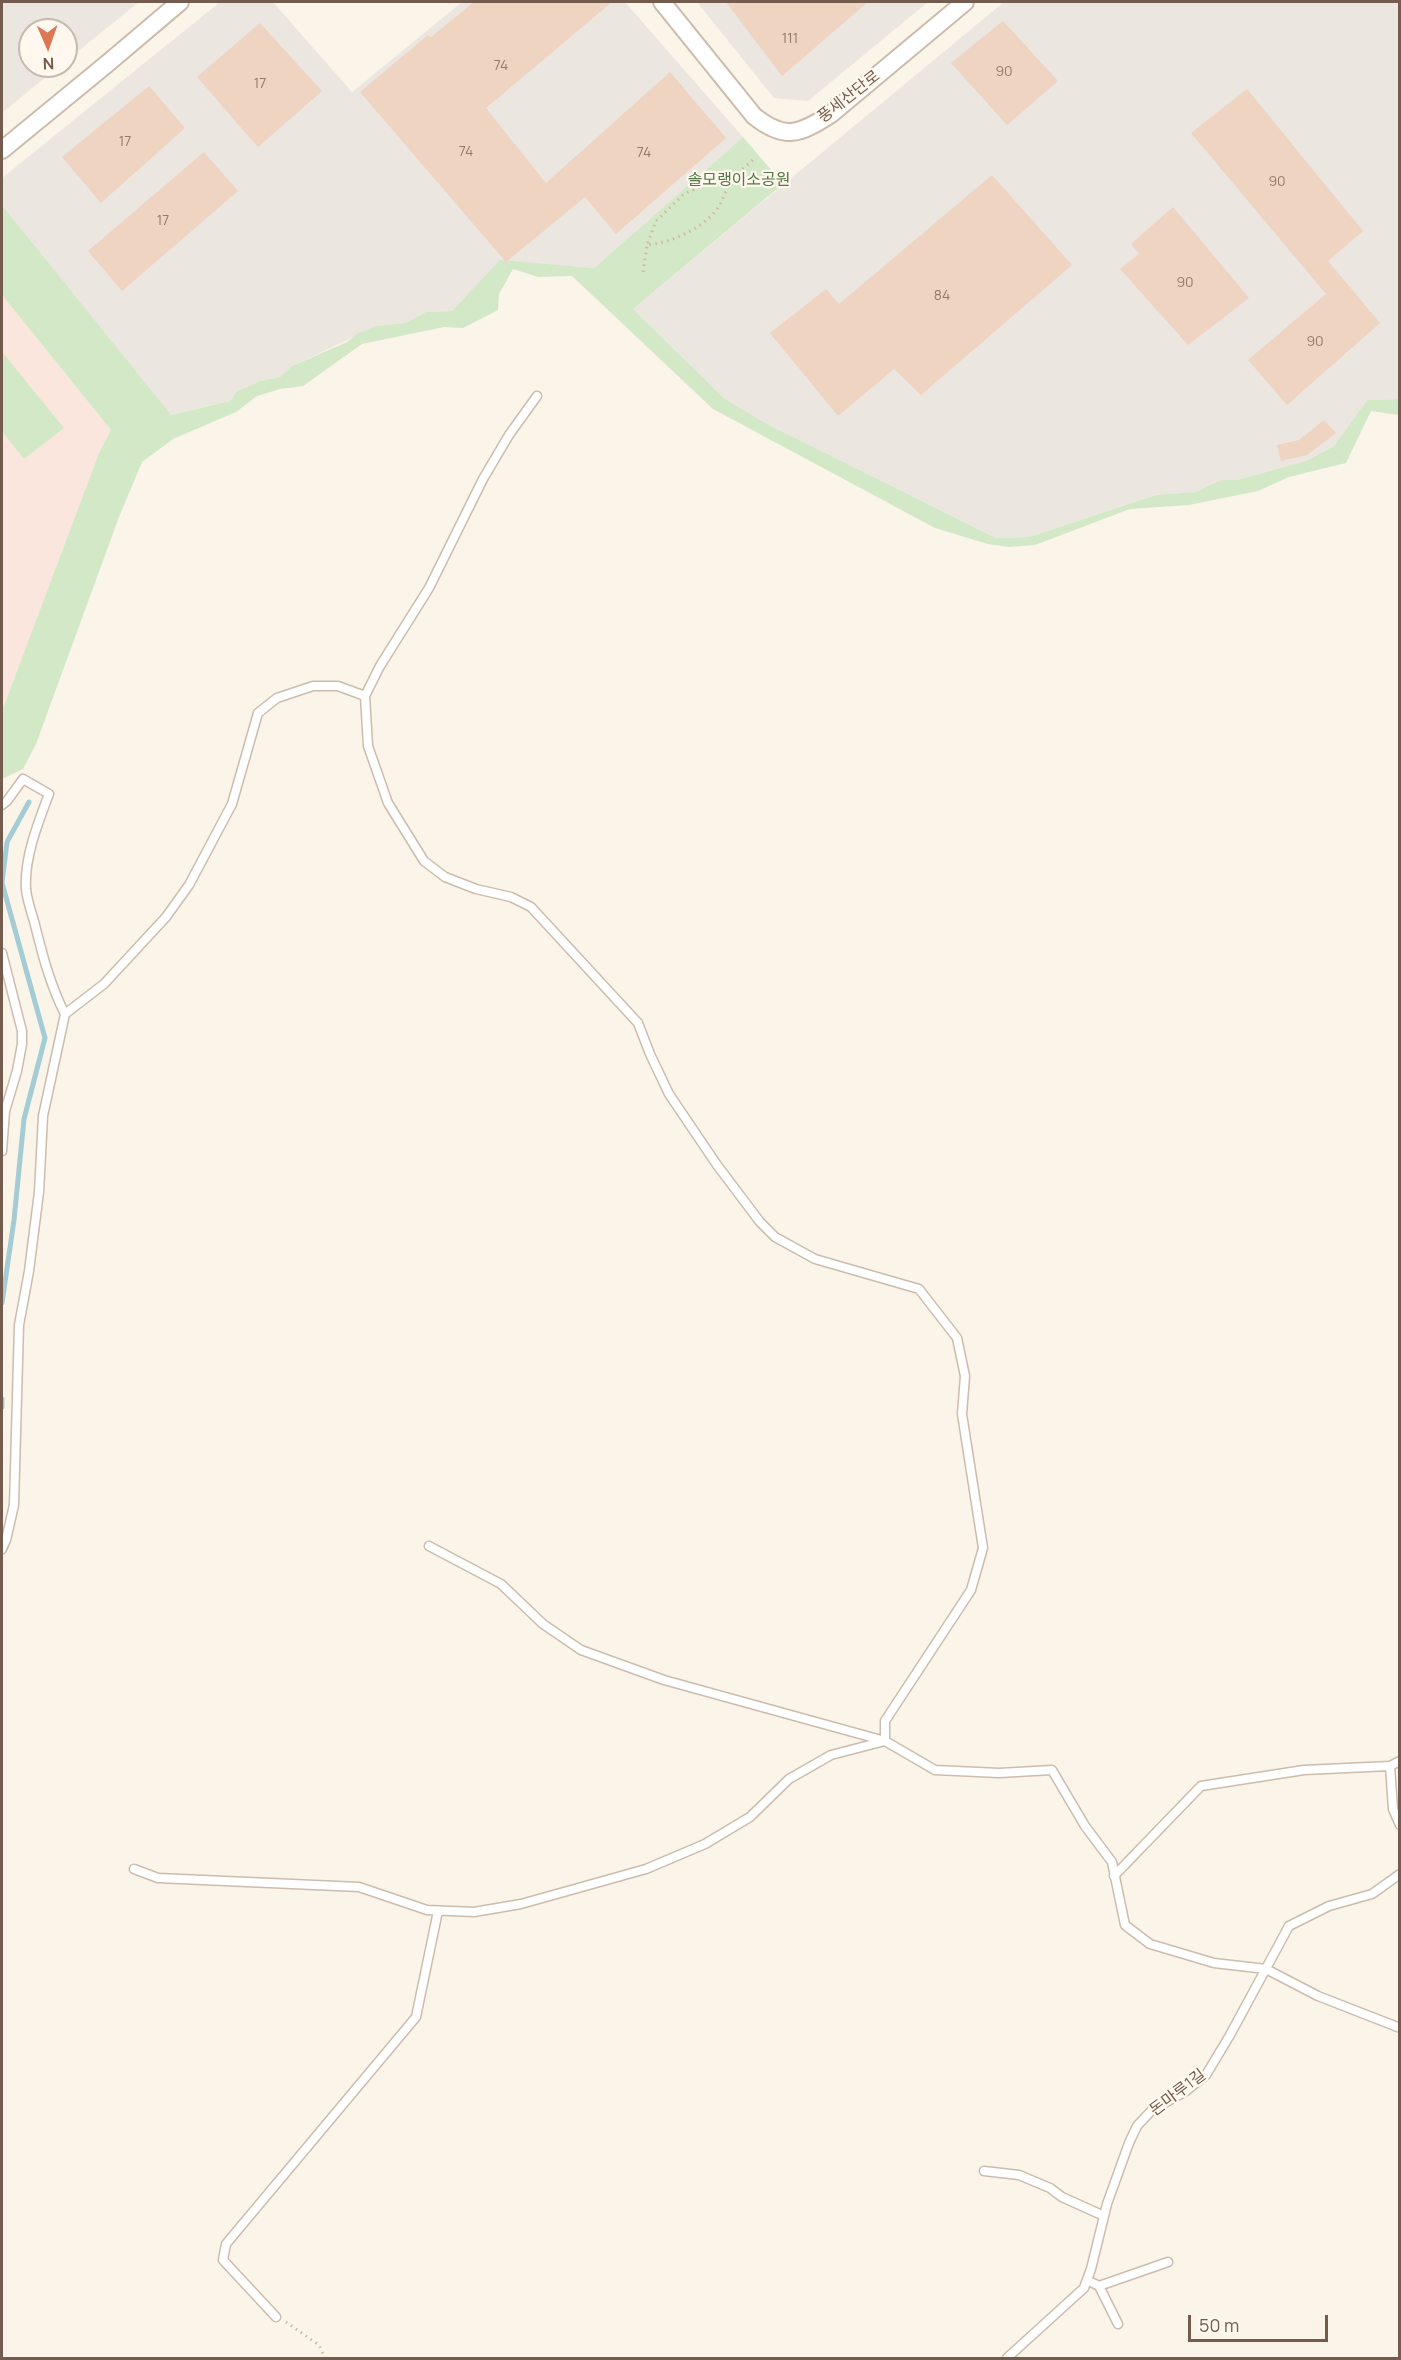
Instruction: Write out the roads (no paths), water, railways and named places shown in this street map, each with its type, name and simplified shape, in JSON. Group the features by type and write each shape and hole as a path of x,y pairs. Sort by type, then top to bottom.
{"street":[{"path":"2,150 180,2"},
{"name":"풍세산단로","path":"662,2 754,116 770,129 786,133 809,128 831,114 965,2"}],"lane":[{"path":"537,396 508,435 429,588 365,696 368,746 388,803 424,861 445,878 476,890 511,897 531,907 638,1023 669,1094 717,1165 760,1222 775,1237 815,1259 919,1289 957,1338 965,1376 962,1414 983,1548 971,1590 885,1721 885,1741"},
{"path":"65,1014 104,984 166,917 189,885 232,804 258,713 277,698 313,686 338,686 365,696"},
{"path":"2,805 23,779 48,794 34,837 26,890 44,962 57,999 65,1014 43,1116 39,1192 29,1271 19,1325 14,1505 2,1549"},
{"path":"2,953 22,1031 22,1044 5,1111 2,1151"},
{"path":"429,1546 501,1584 543,1624 580,1650 664,1680 885,1741 934,1770 999,1773 1052,1770 1085,1826 1112,1862 1125,1925 1150,1944 1214,1963 1266,1969 1318,1996 1400,2028"},
{"path":"134,1869 158,1878 359,1887 427,1910 438,1911 474,1912 521,1904 646,1869 705,1844 750,1817 789,1779 831,1755 885,1741"},
{"path":"1114,1876 1202,1786 1304,1770 1390,1766 1400,1761"},
{"path":"1390,1766 1393,1809 1400,1825"},
{"name":"돈마루1길","path":"1007,2358 1084,2288 1104,2216 1137,2126 1152,2110 1186,2091 1206,2075 1230,2036 1289,1926 1329,1906 1372,1894 1400,1874"},
{"path":"276,2317 223,2260 226,2244 416,2017 438,1911"},
{"path":"984,2171 1018,2175 1050,2188 1062,2197 1104,2216"},
{"path":"1099,2286 1167,2262"},
{"path":"1087,2280 1099,2286 1118,2324"}],"waterway":[{"path":"2,1303 14,1220 24,1119 45,1038 2,883 7,842 29,802"},
{"path":"2,1399 2,1407"}],"park label":[{"name":"솔모랭이소공원","path":"739,181"}]}
